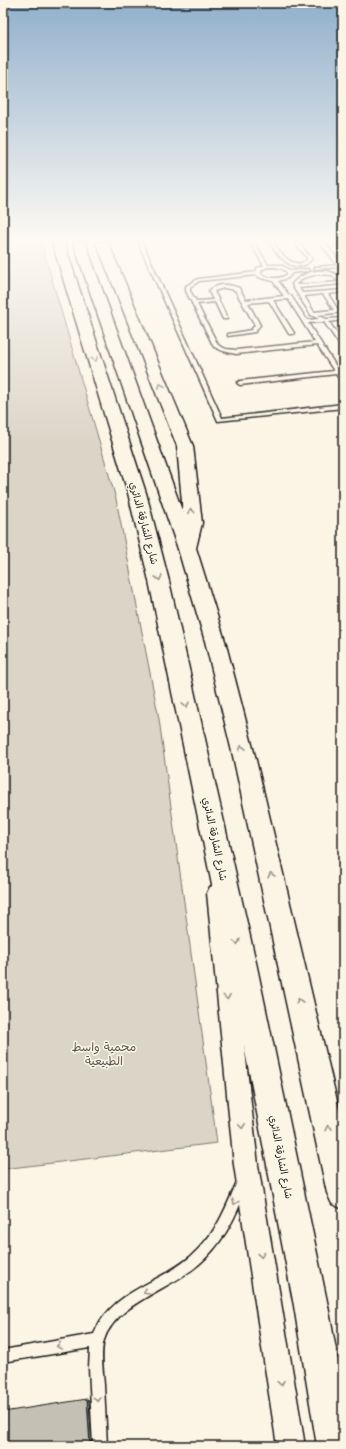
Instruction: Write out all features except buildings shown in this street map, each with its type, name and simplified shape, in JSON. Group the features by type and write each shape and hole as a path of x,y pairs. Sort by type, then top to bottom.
{"highway":[{"name":"شارع الشارقة الدائري","path":"79,310 137,493 152,552 243,967 309,1299 335,1446"},
{"path":"103,310 187,549 229,695 343,1193"},
{"path":"130,310 185,446 193,523 187,549"}],"street":[{"path":"217,847 219,921 246,1164 291,1446"}],"lane":[{"path":"170,310 220,420 343,406"},
{"path":"197,310 214,344 225,350 242,352 319,343"},
{"path":"220,310 224,318"},
{"path":"230,334 249,332 258,328 249,310"},
{"path":"276,310 290,333"},
{"path":"298,310 343,381"},
{"path":"310,310 313,314 326,321 343,346"},
{"path":"313,314 343,311"},
{"path":"305,322 343,319"},
{"path":"240,383 337,372"},
{"path":"100,1446 95,1355 98,1340 103,1327 111,1316 121,1307 184,1269 203,1253 219,1234 231,1212 246,1164"},
{"path":"3,1356 98,1340"}],"green space":[{"name":"محمية واسط الطبيعية","path":"3,310 61,310 116,499 159,719 217,1143 3,1169"}]}
